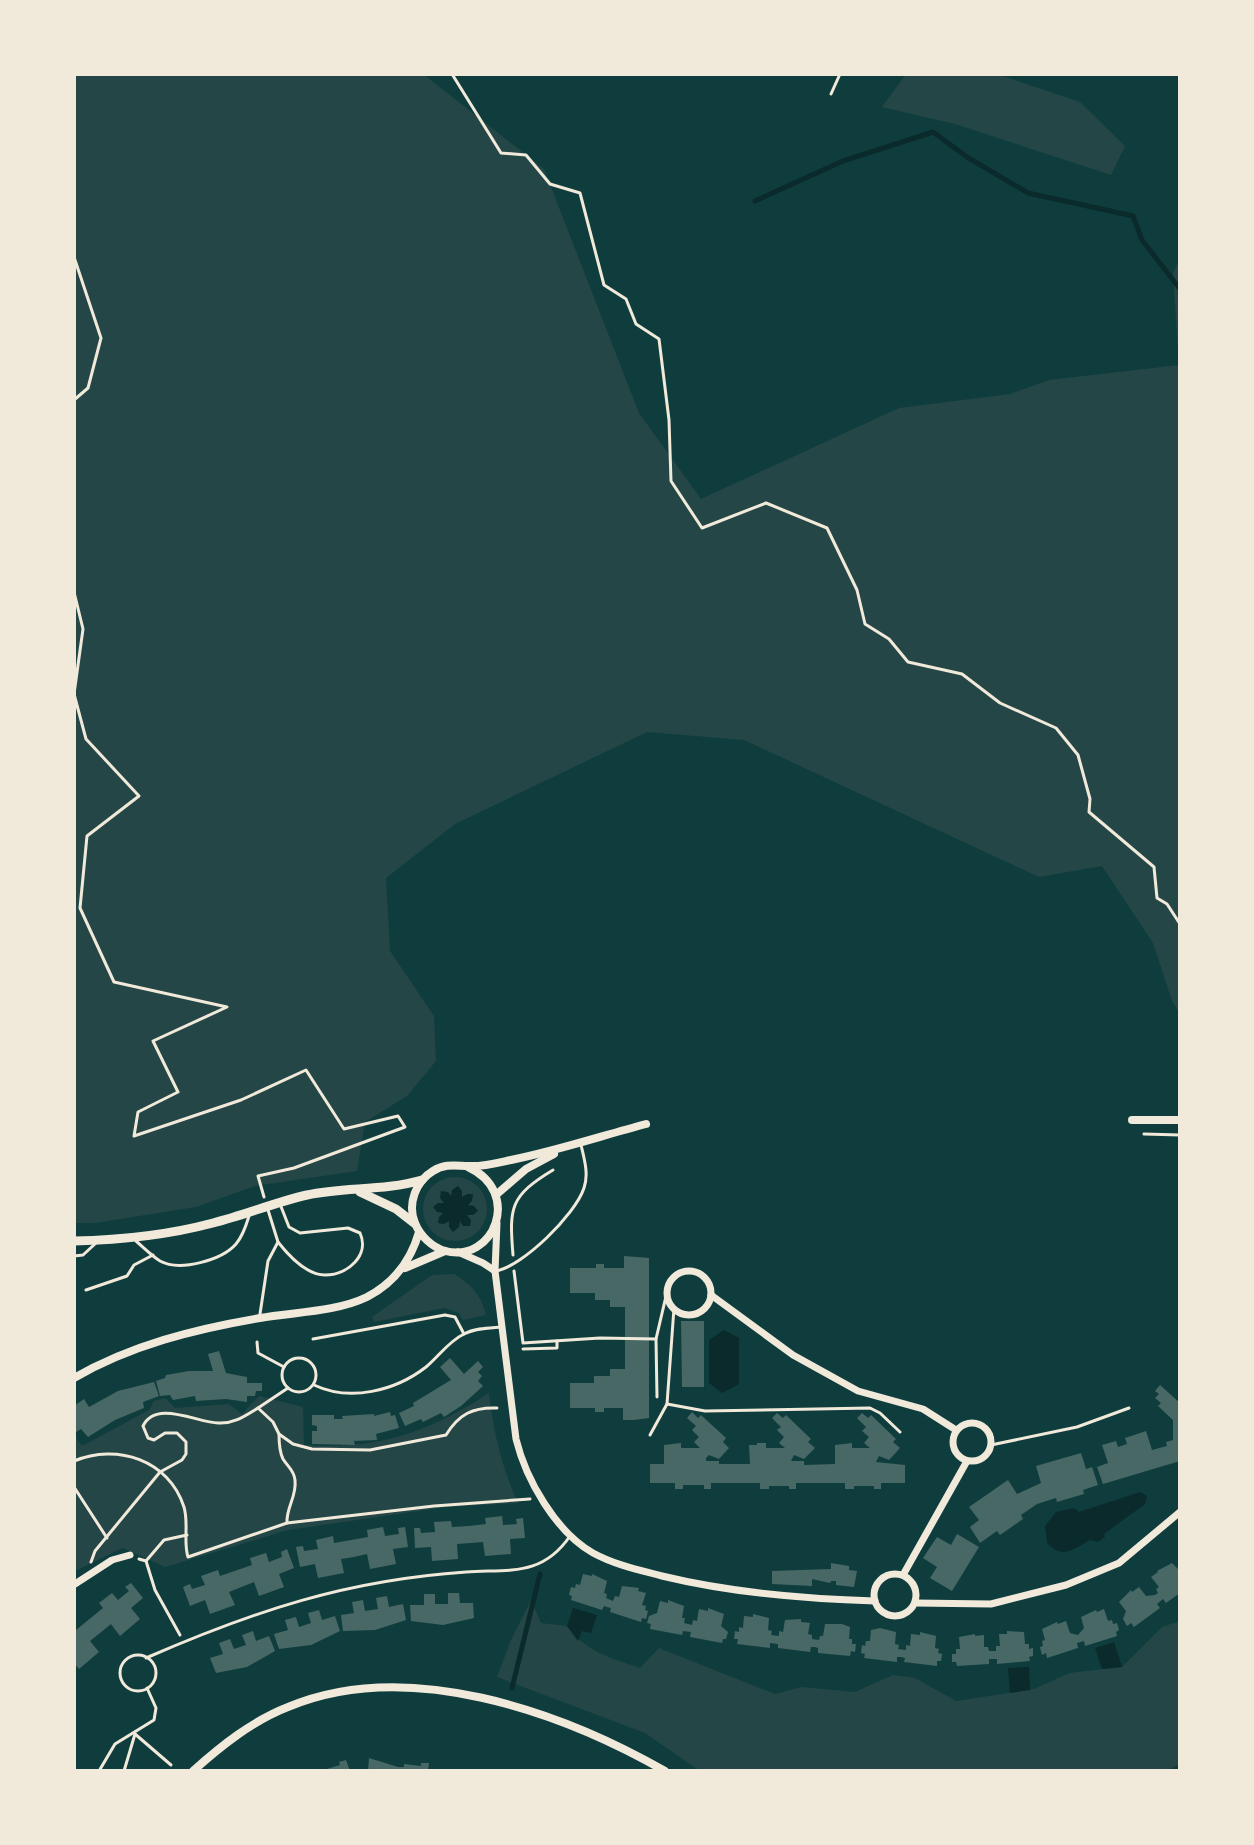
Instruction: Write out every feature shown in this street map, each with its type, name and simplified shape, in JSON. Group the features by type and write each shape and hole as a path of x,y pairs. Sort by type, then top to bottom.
{"main road":[{"path":"74,1241 132,1238 210,1224 329,1191 392,1187 422,1180"},
{"path":"357,1191 396,1209 417,1227"}],"street":[{"path":"1132,1120 1180,1120"},
{"path":"401,1271 410,1257 417,1227 412,1203 422,1180 443,1166 468,1167 514,1159 646,1124"},
{"path":"497,1194 526,1169 580,1141"},
{"path":"468,1167 490,1181 497,1194 495,1271 521,1461 541,1498 570,1536 592,1552 626,1567 702,1586 830,1600 875,1601"},
{"path":"457,1252 479,1244 490,1235 497,1222"},
{"path":"417,1227 434,1246 457,1252 495,1271"},
{"path":"74,1378 122,1355 207,1327 343,1304 366,1297 415,1262 445,1251"},
{"path":"691,1271 698,1272 708,1281 711,1295 700,1312 687,1314 674,1308 667,1292 677,1274 691,1271"},
{"path":"711,1295 793,1355 845,1384 858,1391 923,1409 956,1430"},
{"path":"967,1423 979,1424 989,1432 991,1445 986,1456 980,1460 961,1459 953,1449 956,1430 967,1423"},
{"path":"903,1575 967,1461"},
{"path":"915,1603 991,1604 1066,1585 1119,1563 1180,1512"},
{"path":"74,1592 74,1583 112,1560 130,1555"},
{"path":"888,1575 903,1575 913,1584 915,1603 906,1613 893,1616 881,1611 875,1601 875,1590 882,1578 888,1575"},
{"path":"193,1771 259,1720 289,1706 347,1692 409,1688 464,1695 525,1710 580,1729 665,1771"}],"lane":[{"path":"495,1271 513,1266 562,1220 580,1197 586,1173 580,1141"},
{"path":"267,1208 278,1242 291,1258 308,1269 324,1275 340,1271 363,1253 364,1242 360,1233 348,1228 300,1233 289,1227 280,1204"},
{"path":"132,1238 163,1263 178,1266 228,1253 239,1241 251,1213"},
{"path":"74,1256 83,1255 99,1240"},
{"path":"259,1318 268,1261 278,1242"},
{"path":"86,1290 127,1276 134,1265 153,1255"},
{"path":"650,1435 667,1404 674,1308"},
{"path":"313,1339 445,1315 455,1317 464,1334"},
{"path":"314,1385 315,1368 308,1360 292,1360 284,1367 282,1378 288,1388 299,1392 314,1385 348,1394 372,1391 413,1376 464,1334 504,1326"},
{"path":"667,1404 705,1411 870,1408 900,1432"},
{"path":"991,1445 1077,1427 1129,1408"},
{"path":"146,1658 154,1666 152,1684 147,1688 131,1689 122,1682 120,1671 129,1657 146,1658 255,1613 339,1589 425,1575 524,1569 546,1561 570,1536"}],"path":[{"path":"452,74 501,153 526,155 550,184 580,193 604,285 626,299 636,324 659,339 669,420 671,481 702,528 766,503 827,528 857,590 865,624 889,639 908,662 962,674 1000,703 1056,728 1078,755 1090,799 1089,812 1154,867 1157,898 1167,904 1180,924"},
{"path":"831,94 840,74"},
{"path":"74,257 101,338 88,388 74,400"},
{"path":"74,592 83,629 74,694 86,739 139,796 87,836 80,908 114,982 227,1007 153,1041 178,1092 138,1112 134,1136 241,1100 306,1070 344,1129 398,1116 405,1127 294,1168 258,1176 267,1208"},
{"path":"1144,1134 1180,1135"},
{"path":"561,1164 530,1184 517,1197 511,1215 513,1266 523,1343 656,1339"},
{"path":"667,1292 656,1339 656,1396 667,1404"},
{"path":"523,1349 557,1348 557,1341"},
{"path":"257,1342 258,1353 284,1367"},
{"path":"94,1573 91,1558 160,1472 182,1460 187,1448 186,1442 177,1433 165,1433 154,1440 148,1438 143,1426 151,1417 175,1413 220,1424 235,1422 288,1388"},
{"path":"279,1434 293,1444 312,1449 370,1450 446,1435 466,1413 480,1407 497,1408"},
{"path":"258,1408 273,1422 279,1434 284,1461 295,1475 296,1496 287,1514 287,1523"},
{"path":"74,1461 99,1453 113,1453 140,1459 160,1472 179,1495 187,1521 185,1548 188,1557 287,1523 434,1506 541,1498"},
{"path":"74,1487 107,1538"},
{"path":"146,1561 164,1540 187,1535"},
{"path":"130,1555 146,1561"},
{"path":"146,1561 155,1590 178,1630 181,1642"},
{"path":"99,1771 115,1744 154,1720 156,1708 147,1688"},
{"path":"135,1734 171,1765"},
{"path":"124,1771 135,1734"}],"shaded area":[{"path":"74,74 423,74 544,169 639,413 701,499 899,408 1010,394 1049,380 1179,365 1173,273 1180,259 1180,1014 1172,1001 1153,943 1102,866 1039,877 744,740 647,732 455,824 386,878 390,951 434,1016 436,1061 407,1096 365,1122 357,1171 255,1186 196,1207 95,1223 74,1223"},
{"path":"906,74 997,74 1080,102 1125,146 1111,175 955,124 882,107"},
{"path":"455,1177 473,1183 481,1191 487,1209 481,1227 473,1235 455,1241 437,1235 429,1227 423,1209 429,1191 437,1183"},
{"path":"458,1186 462,1197 473,1194 468,1205 478,1211 467,1215 471,1220 470,1226 463,1226 460,1221 453,1232 449,1221 438,1223 443,1213 433,1207 444,1203 440,1198 441,1191 451,1196 452,1190"},
{"path":"454,1274 475,1291 486,1315 463,1320 459,1313 444,1308 374,1322 372,1317 432,1275"},
{"path":"724,1330 739,1338 739,1384 722,1393 709,1383 709,1340"},
{"path":"489,1393 499,1449 518,1503 446,1507 288,1530 165,1567 123,1548 77,1570 74,1568 74,1435 82,1446 149,1410 154,1401 165,1398 175,1408 229,1404 242,1414 259,1396 303,1407 304,1445 330,1446 355,1445 401,1436 445,1419"},
{"path":"1140,1492 1147,1496 1145,1504 1104,1534 1105,1537 1098,1542 1090,1540 1063,1552 1047,1543 1045,1526 1056,1512 1074,1508 1079,1512"},
{"path":"531,1600 541,1623 567,1626 591,1648 640,1668 659,1648 775,1694 801,1687 855,1692 893,1675 915,1678 956,1701 1034,1689 1069,1673 1122,1667 1162,1627 1180,1621 1180,1764 1166,1771 700,1771 645,1733 497,1677"},
{"path":"573,1608 597,1615 591,1633 582,1631 578,1641 567,1626"},
{"path":"1114,1642 1122,1667 1102,1669 1095,1648"},
{"path":"1029,1667 1030,1690 1010,1693 1008,1668"}],"building":[{"path":"624,1256 649,1258 649,1418 634,1420 623,1420 623,1408 604,1408 604,1412 595,1412 595,1408 570,1408 570,1383 594,1383 594,1376 610,1376 610,1369 625,1369 625,1307 610,1307 610,1300 595,1300 595,1293 570,1293 570,1268 596,1268 596,1264 604,1264 604,1268 624,1268"},
{"path":"681,1321 704,1321 704,1387 682,1387"},
{"path":"219,1351 226,1373 247,1377 247,1383 262,1383 262,1391 256,1391 255,1396 247,1396 247,1402 226,1399 196,1401 195,1396 173,1400 170,1395 160,1396 156,1381 166,1375 213,1371 208,1354"},
{"path":"450,1358 464,1374 478,1361 483,1367 478,1372 482,1376 478,1381 483,1386 444,1417 441,1413 405,1426 399,1413 451,1380 440,1367"},
{"path":"154,1382 159,1396 143,1402 144,1408 115,1420 88,1437 81,1429 76,1432 74,1429 74,1406 84,1399 89,1407 118,1391"},
{"path":"1160,1385 1180,1403 1180,1461 1103,1484 1097,1467 1108,1463 1102,1445 1116,1441 1118,1447 1127,1444 1125,1438 1146,1431 1152,1450 1167,1446 1166,1442 1173,1440 1173,1420 1158,1406 1161,1403 1155,1398 1159,1394 1155,1391"},
{"path":"390,1412 391,1416 395,1415 399,1428 376,1434 377,1440 354,1441 355,1445 312,1444 312,1431 317,1431 317,1426 312,1425 312,1415 334,1415 334,1419 343,1419 342,1416 374,1416"},
{"path":"692,1412 698,1418 701,1415 726,1438 723,1442 729,1448 719,1459 709,1455 706,1458 706,1461 719,1461 719,1464 750,1464 749,1445 757,1443 766,1443 766,1448 785,1448 779,1443 784,1437 777,1430 781,1427 772,1418 777,1413 783,1418 786,1415 811,1439 808,1442 815,1448 804,1459 794,1455 791,1461 804,1461 804,1465 835,1464 835,1445 852,1443 852,1448 870,1448 864,1443 869,1437 862,1431 866,1427 857,1418 862,1413 868,1418 871,1415 896,1439 893,1442 900,1448 889,1460 879,1456 876,1462 905,1465 905,1483 881,1483 881,1489 854,1486 854,1489 845,1489 845,1483 796,1483 796,1489 769,1486 769,1489 760,1489 760,1483 711,1483 711,1489 704,1489 704,1485 683,1485 683,1489 675,1489 675,1483 650,1483 650,1464 664,1464 664,1445 681,1443 681,1448 700,1448 694,1442 699,1437 692,1430 696,1426 687,1418"},
{"path":"1081,1453 1086,1469 1092,1467 1098,1485 1083,1490 1084,1494 1037,1504 1021,1515 1023,1519 1000,1535 997,1531 980,1543 970,1527 979,1520 969,1507 1008,1480 1017,1494 1041,1483 1036,1466"},
{"path":"502,1516 503,1525 517,1524 516,1519 523,1518 525,1538 510,1539 511,1554 485,1556 483,1542 457,1544 458,1559 432,1561 431,1547 415,1548 414,1528 420,1528 421,1533 435,1532 434,1522 451,1521 452,1527 469,1526 486,1524 485,1518"},
{"path":"383,1527 385,1536 399,1534 398,1528 405,1527 408,1547 393,1549 396,1564 370,1569 367,1554 341,1559 344,1573 318,1578 315,1564 300,1567 296,1547 303,1546 304,1551 318,1549 316,1540 333,1536 334,1543 368,1537 367,1530"},
{"path":"957,1534 979,1547 952,1591 930,1578 937,1567 923,1558 937,1537 951,1545"},
{"path":"287,1549 294,1568 279,1574 284,1587 259,1596 254,1582 229,1592 235,1605 210,1614 205,1600 190,1606 183,1587 190,1584 192,1589 205,1585 201,1576 218,1570 220,1576 252,1565 250,1558 266,1553 269,1562 282,1557 281,1552"},
{"path":"831,1563 849,1566 849,1570 857,1571 854,1587 836,1585 836,1581 830,1583 812,1579 812,1586 772,1584 772,1571 831,1569"},
{"path":"1172,1563 1180,1571 1180,1593 1166,1603 1163,1599 1157,1604 1160,1608 1134,1627 1131,1623 1127,1626 1123,1619 1126,1611 1119,1602 1139,1587 1146,1596 1158,1593 1156,1589 1159,1587 1151,1577"},
{"path":"583,1574 592,1574 607,1581 604,1593 607,1594 606,1598 613,1601 615,1596 619,1597 622,1586 639,1588 638,1591 646,1593 642,1605 648,1611 646,1619 642,1618 641,1622 610,1612 611,1608 604,1606 602,1610 571,1600 571,1587 580,1585"},
{"path":"131,1583 143,1598 131,1608 140,1619 120,1636 111,1624 90,1641 99,1652 79,1669 74,1663 74,1627 76,1630 103,1608 99,1603 112,1593 118,1600 129,1591 125,1587"},
{"path":"448,1593 459,1593 460,1603 473,1603 474,1618 443,1625 411,1621 410,1605 424,1605 424,1594 435,1594 435,1604 448,1604"},
{"path":"387,1596 389,1607 403,1604 406,1620 375,1630 343,1631 341,1615 354,1613 352,1602 363,1600 365,1611 378,1609 376,1598"},
{"path":"668,1600 684,1606 684,1623 692,1625 693,1620 697,1621 699,1609 708,1611 708,1608 724,1614 721,1626 728,1632 726,1639 722,1643 690,1637 691,1632 683,1631 682,1635 650,1629 651,1624 647,1623 649,1616 657,1613 660,1601 668,1603"},
{"path":"1104,1609 1108,1621 1117,1623 1117,1636 1085,1646 1084,1641 1077,1643 1078,1648 1047,1658 1046,1653 1042,1655 1040,1647 1045,1640 1042,1629 1066,1621 1070,1633 1078,1635 1084,1628 1081,1617"},
{"path":"319,1610 322,1620 335,1616 340,1631 311,1645 279,1649 274,1634 288,1630 285,1620 296,1617 299,1627 311,1623 308,1613"},
{"path":"753,1614 769,1618 768,1630 772,1631 771,1635 779,1636 785,1620 801,1619 801,1622 810,1623 808,1634 812,1635 812,1639 819,1640 825,1624 842,1624 850,1627 849,1639 856,1644 855,1652 851,1651 850,1656 818,1653 815,1647 811,1647 810,1652 778,1648 778,1644 770,1643 770,1648 737,1644 735,1631 743,1628 744,1616 753,1617"},
{"path":"880,1628 896,1632 898,1649 906,1650 906,1645 910,1646 911,1634 920,1635 920,1632 936,1636 935,1648 942,1654 941,1661 937,1661 937,1666 904,1662 905,1658 901,1657 897,1657 897,1662 864,1658 862,1645 870,1641 871,1630"},
{"path":"253,1631 256,1641 269,1636 275,1651 247,1667 216,1673 210,1658 223,1654 219,1643 230,1639 234,1649 246,1645 242,1635"},
{"path":"1007,1631 1024,1632 1025,1644 1029,1644 1029,1649 1033,1648 1030,1661 997,1664 997,1659 989,1659 989,1664 957,1666 956,1662 952,1662 952,1654 960,1649 959,1637 984,1635 984,1647 996,1651 996,1646 1000,1646 999,1634 1007,1634"},
{"path":"369,1758 398,1767 429,1763 428,1771 368,1771"},
{"path":"346,1760 350,1771 320,1771 340,1765 339,1762"}],"waterway":[{"path":"755,201 843,161 933,132 967,157 1028,193 1133,216 1142,240 1180,289"},
{"path":"512,1688 540,1574"}]}
